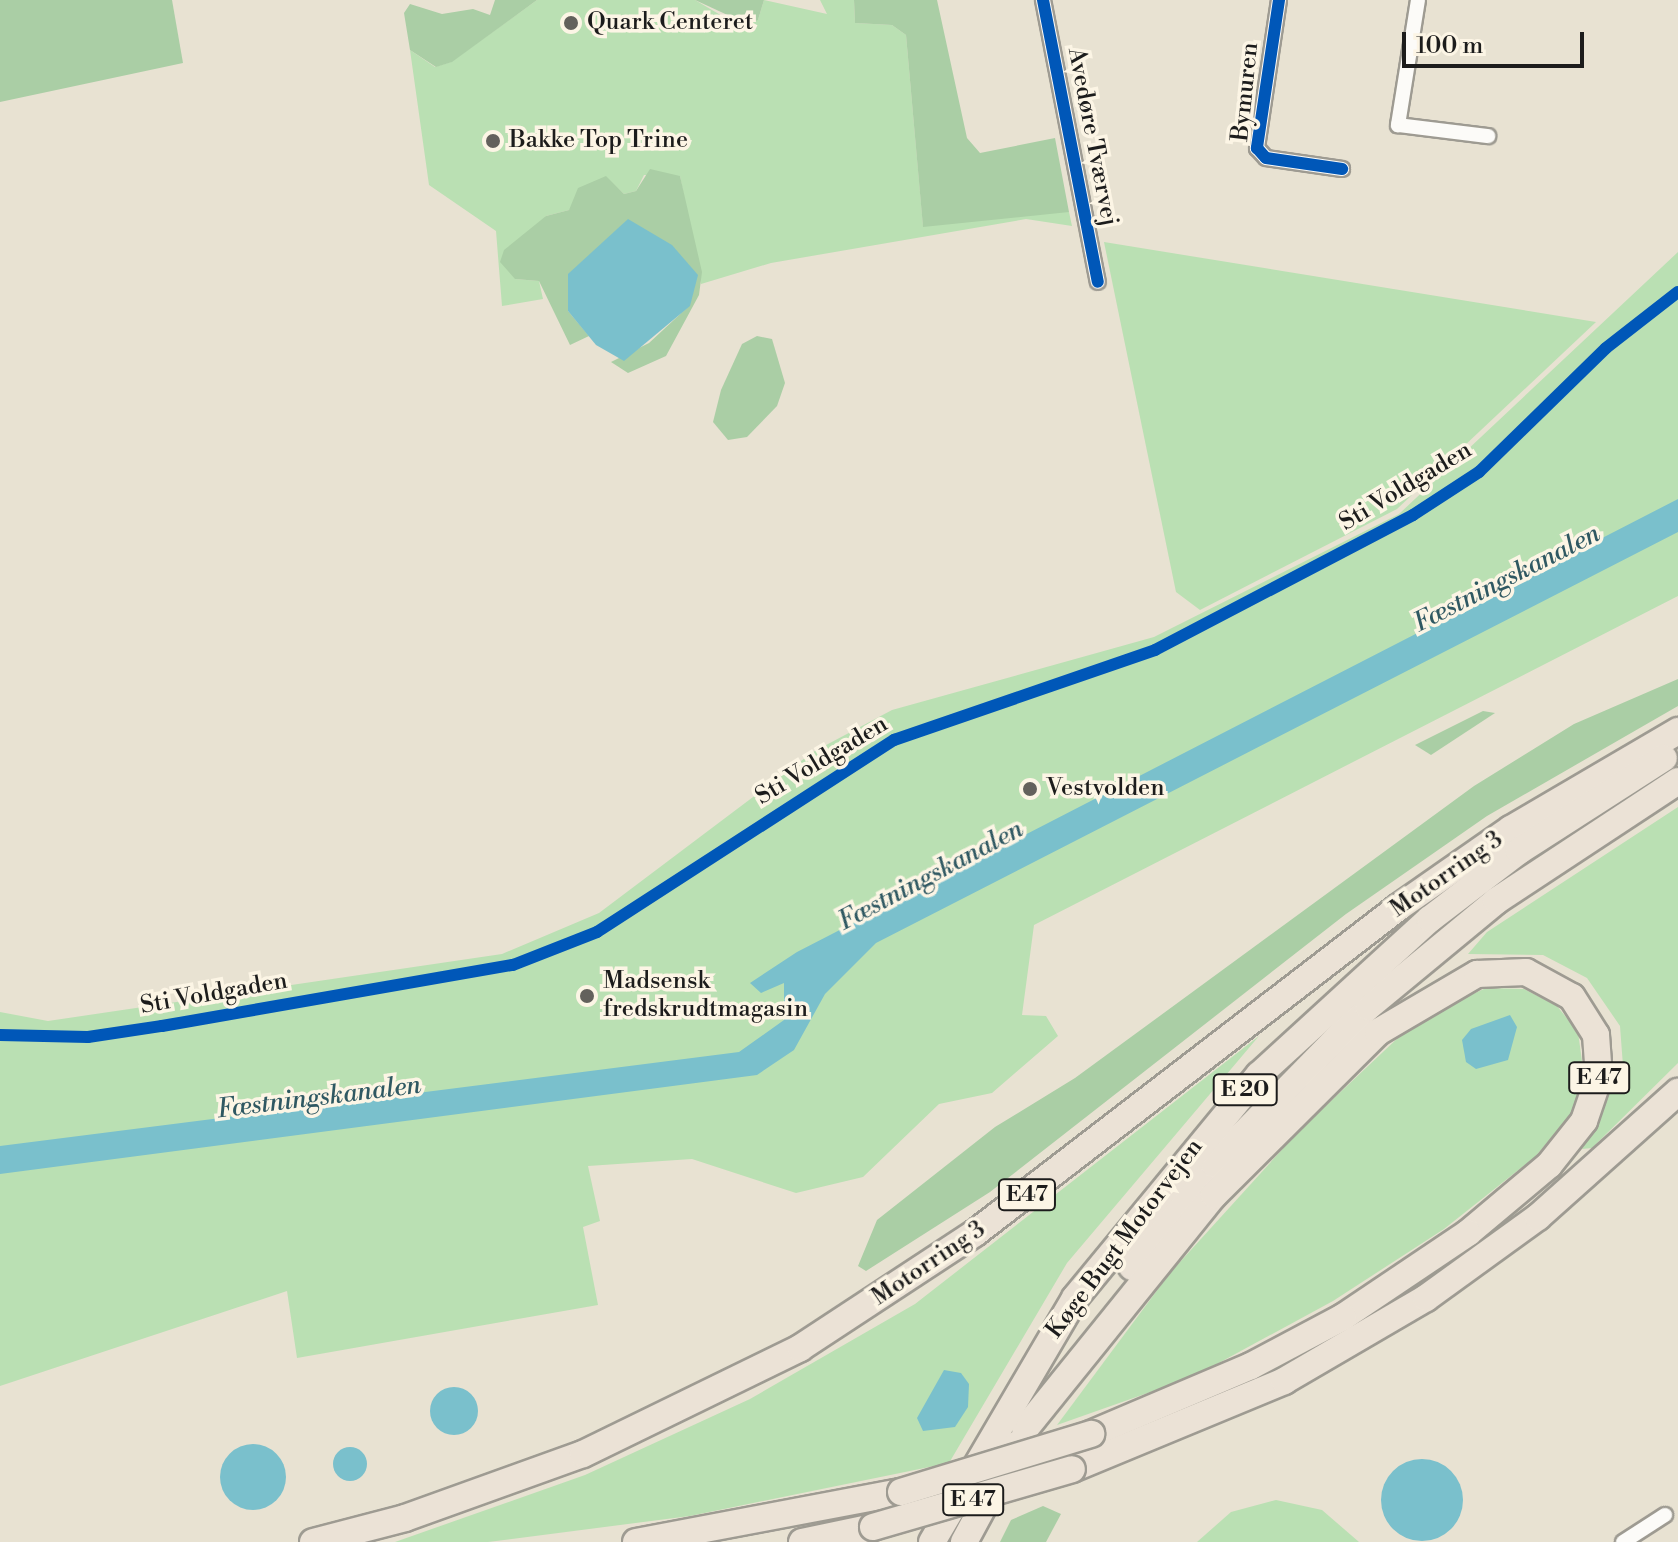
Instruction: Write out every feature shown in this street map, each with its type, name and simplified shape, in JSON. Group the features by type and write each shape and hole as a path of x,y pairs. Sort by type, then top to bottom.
{"highway":[{"name":"Motorring 3","path":"313,1542 405,1518 583,1454 800,1348 975,1233 1399,907 1511,829 1678,731"},
{"name":"Køge Bugt Motorvejen","path":"932,1542 1075,1298 1259,1075 1430,919 1519,851 1678,750"},
{"name":"Køge Bugt Motorvejen","path":"964,1542 1025,1429 1162,1226 1283,1088 1486,909 1678,781"},
{"name":"E 47","path":"636,1542 901,1492 1091,1434 1251,1366 1343,1317 1468,1233 1539,1174 1584,1121 1599,1077 1596,1035 1572,997 1526,972 1477,974 1378,1032 1214,1195 1025,1429"},
{"name":"E 47","path":"802,1542 873,1527 1072,1469 1284,1381 1426,1298 1538,1217 1678,1092"}],"street":[{"name":"Avedøre Tværvej","path":"1043,0 1098,282"},
{"name":"Bymuren","path":"1279,0 1257,148 1266,158 1342,169"},
{"path":"1418,0 1398,125 1488,136"},
{"path":"1633,1539 1665,1515"}],"green space":[{"path":"0,0 172,0 183,63 0,102"},
{"path":"495,0 537,0 452,62 436,67 410,50 404,13 410,4 442,14 473,9 490,15"},
{"path":"537,0 695,0 729,20 758,20 764,0 827,14 820,0 854,0 855,23 892,25 906,35 923,226 1025,212 1069,212 1072,226 1026,219 771,263 701,284 680,176 644,175 636,191 624,194 606,177 569,210 546,216 515,279 539,281 543,299 502,306 496,231 429,185 410,50 435,67 451,62"},
{"path":"695,0 764,0 758,20 747,24"},
{"path":"854,0 937,0 967,138 980,153 1055,138 1069,212 923,227 906,35 892,25 855,23"},
{"path":"650,169 680,176 702,272 699,295 666,356 628,373 611,362 649,343 690,305 568,311 589,336 570,345 539,281 515,279 500,262 504,250 546,216 569,210 578,188 606,176 624,194 636,191"},
{"path":"1104,242 1596,322 1397,509 1200,610 1176,592"},
{"name":"Vestvolden","path":"1678,252 1678,596 1034,925 1022,1015 1046,1016 1058,1036 992,1093 939,1104 863,1177 796,1193 692,1159 588,1166 600,1221 583,1227 598,1305 297,1358 287,1291 0,1386 0,1012 48,1021 502,954 599,913 813,752 892,710 1154,637 1399,514"},
{"path":"757,336 772,339 785,383 777,406 747,437 728,440 713,422 721,390 742,344"},
{"path":"1678,679 1678,706 1487,816 1346,914 990,1192 866,1271 858,1266 877,1220 995,1127 1075,1078 1474,786 1574,724"},
{"path":"1483,711 1495,713 1431,755 1415,745"},
{"path":"1678,807 1678,1063 1592,1148 1582,1149 1623,1066 1620,1026 1587,978 1543,955 1468,954 1487,932"},
{"path":"1486,988 1524,989 1557,1006 1578,1032 1584,1076 1571,1114 1535,1157 1444,1229 1333,1301 1193,1377 1057,1425 1170,1273 1298,1132 1418,1019"},
{"path":"1259,1036 1067,1263 949,1463 690,1516 488,1542 395,1542 585,1475 750,1399 915,1304"},
{"path":"1276,1500 1322,1510 1359,1542 1197,1542 1231,1512"},
{"path":"1043,1506 1061,1514 1046,1542 1000,1542 1011,1520"}],"water":[{"path":"628,219 672,245 698,275 690,306 624,361 596,345 568,311 568,274"},
{"path":"1678,499 1678,532 876,943 825,994 794,1050 757,1075 0,1174 0,1146 739,1052 784,1020 784,983 761,993 750,983 797,952"},
{"path":"1510,1015 1517,1027 1508,1060 1476,1069 1466,1062 1462,1040 1471,1029"},
{"path":"944,1370 961,1373 969,1384 968,1407 955,1427 923,1431 917,1418"},
{"path":"454,1387 471,1394 478,1411 471,1428 454,1435 437,1428 430,1411 437,1394"},
{"path":"246,1444 260,1444 272,1449 281,1458 286,1477 284,1490 277,1501 260,1510 246,1510 234,1505 225,1496 220,1484 220,1470 225,1458 234,1449"},
{"path":"350,1447 362,1452 367,1464 362,1476 350,1481 338,1476 333,1464 338,1452"},
{"path":"1422,1459 1438,1462 1451,1471 1460,1484 1463,1500 1460,1516 1451,1529 1438,1538 1422,1541 1406,1538 1393,1529 1384,1516 1381,1500 1384,1484 1393,1471 1406,1462"}],"cycle path":[{"path":"1043,0 1098,282"},
{"path":"1279,0 1257,148 1266,158 1342,169"},
{"name":"Sti Voldgaden","path":"0,1035 88,1037 162,1026 513,965 597,932 894,740 1155,650 1413,515 1479,472 1606,348 1678,292"}],"place":[{"name":"Quark Centeret","path":"571,23"},
{"name":"Bakke Top Trine","path":"493,141"},
{"name":"Vestvolden","path":"1030,789"},
{"name":"Madsensk fredskrudtmagasin","path":"587,996"}],"water label":[{"name":"Fæstningskanalen","path":"1507,579"},
{"name":"Fæstningskanalen","path":"931,876"},
{"name":"Fæstningskanalen","path":"319,1098"}]}
